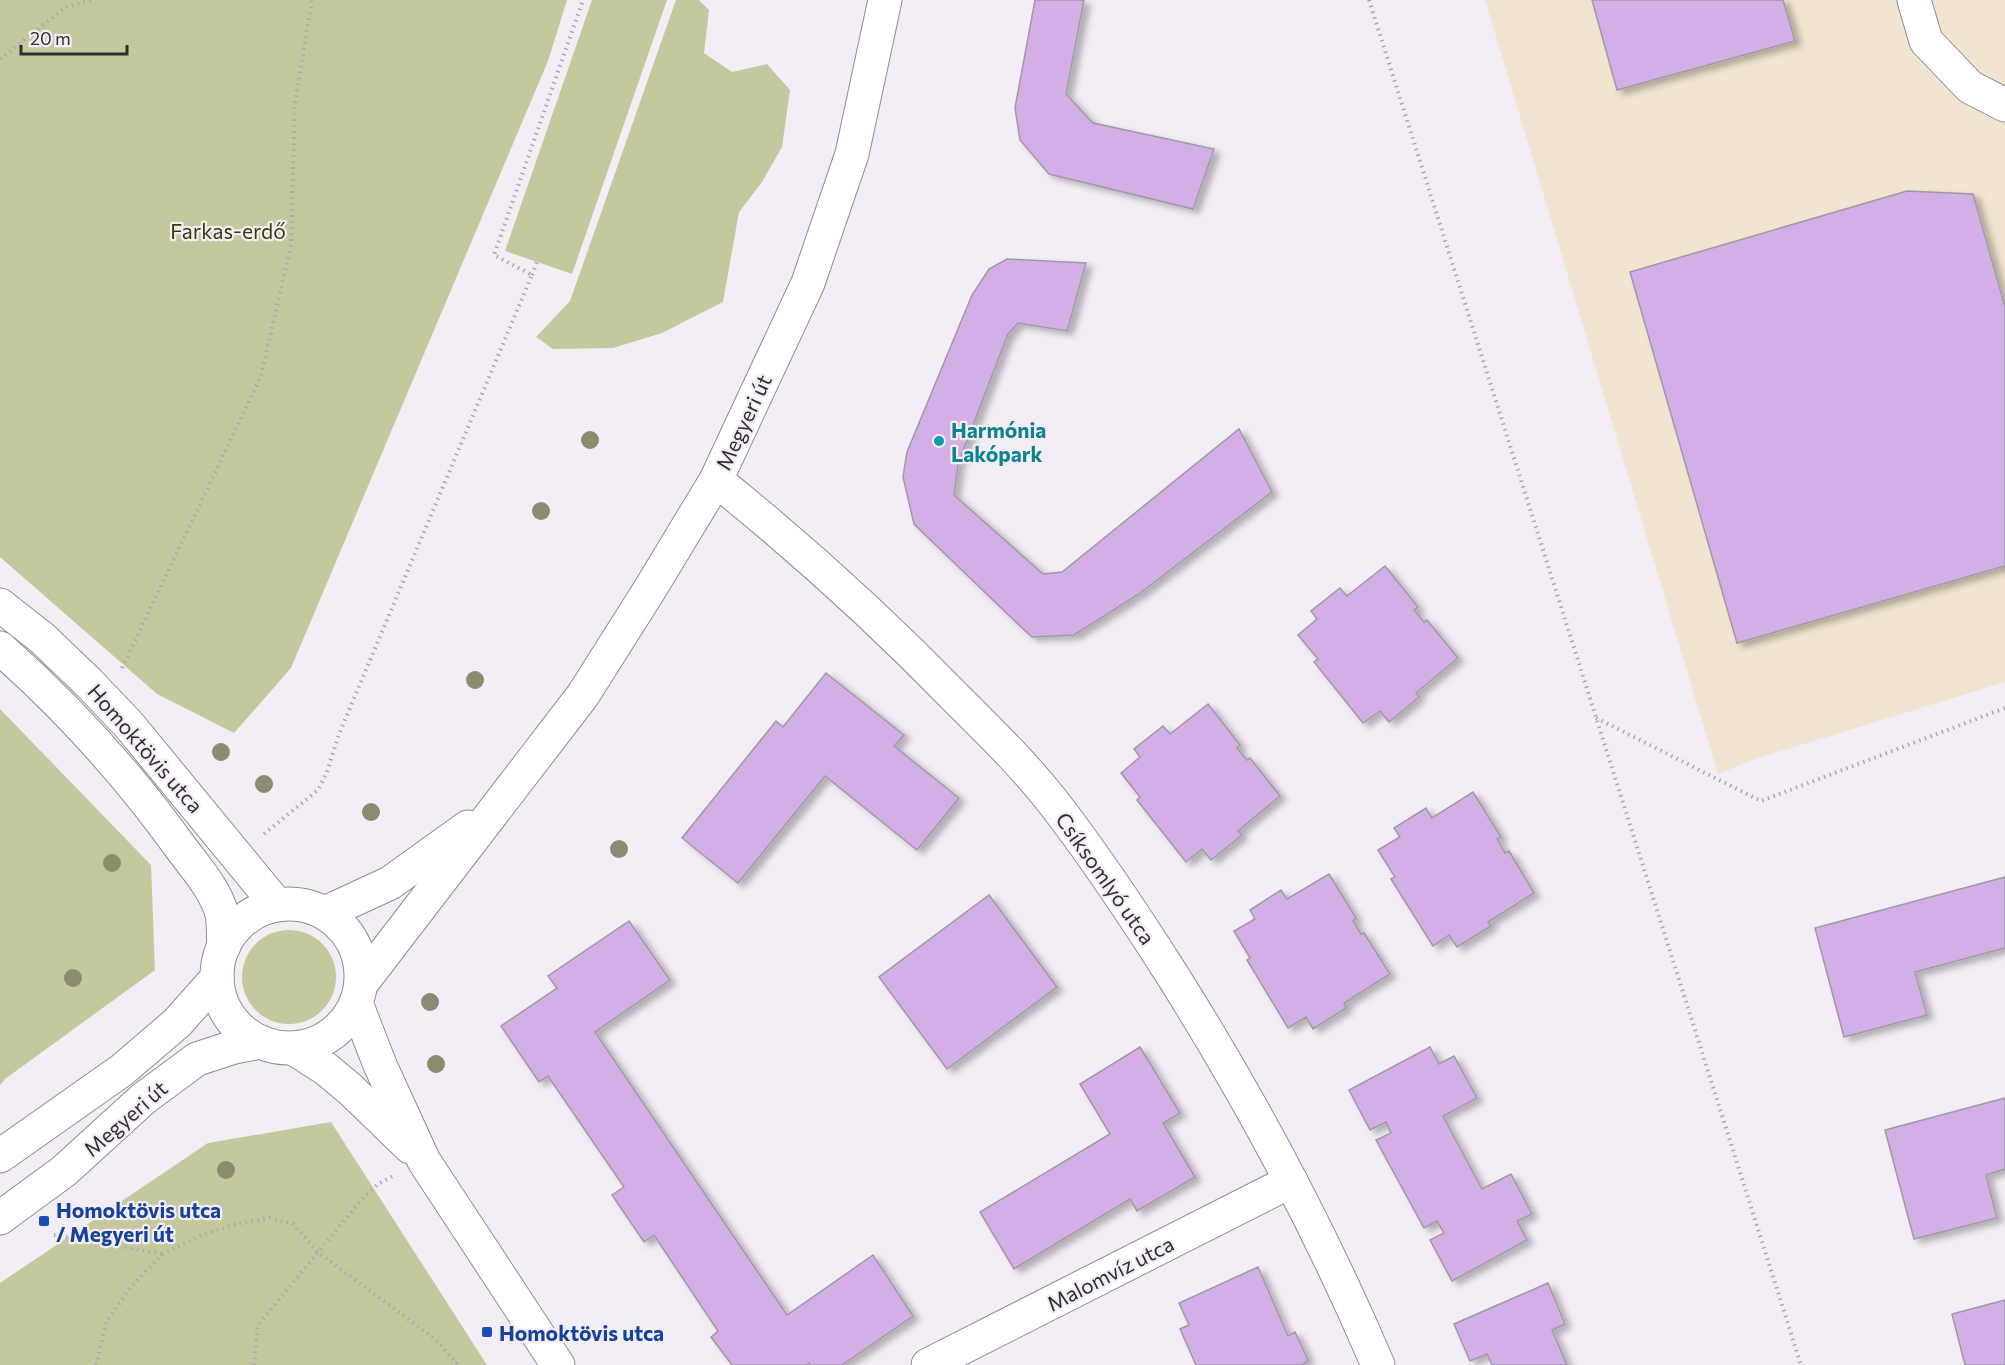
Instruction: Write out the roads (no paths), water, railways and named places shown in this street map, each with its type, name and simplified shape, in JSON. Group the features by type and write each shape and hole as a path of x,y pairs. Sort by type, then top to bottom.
{"street":[{"name":"Megyeri út","path":"358,994 361,963 354,943 342,926 325,913 310,907 293,904 277,905 260,910 233,931 224,946 219,961 218,978 221,998 230,1017 244,1032 261,1042 277,1047 293,1048 313,1044 331,1035 346,1021 358,994 583,695 716,480 808,283 852,154 885,0"},
{"path":"1914,0 1926,41 1970,87 2005,105"},
{"name":"Csíksomlyó utca","path":"716,480 774,526 882,622 997,740 1052,801 1133,914 1236,1079 1291,1181 1378,1365"},
{"name":"Homoktövis utca","path":"0,605 42,638 129,725 277,905"},
{"name":"Homoktövis utca","path":"0,648 45,688 106,752 159,817 207,882 222,914 224,946"},
{"name":"Megyeri út","path":"325,913 390,884 505,798"},
{"name":"Megyeri út","path":"0,1156 122,1070 177,1023 218,978"},
{"path":"358,994 380,1065 424,1161 558,1365"},
{"name":"Megyeri út","path":"0,1218 64,1171 143,1099 197,1059 234,1047 261,1042"},
{"path":"293,1048 326,1069 350,1089 424,1161"},
{"name":"Malomvíz utca","path":"928,1365 1291,1181"}],"place":[{"name":"Harmónia Lakópark","path":"939,441"},
{"name":"Homoktövis utca / Megyeri út","path":"44,1221"},
{"name":"Homoktövis utca","path":"487,1332"}],"park label":[{"name":"Farkas-erdő","path":"228,230"}]}
